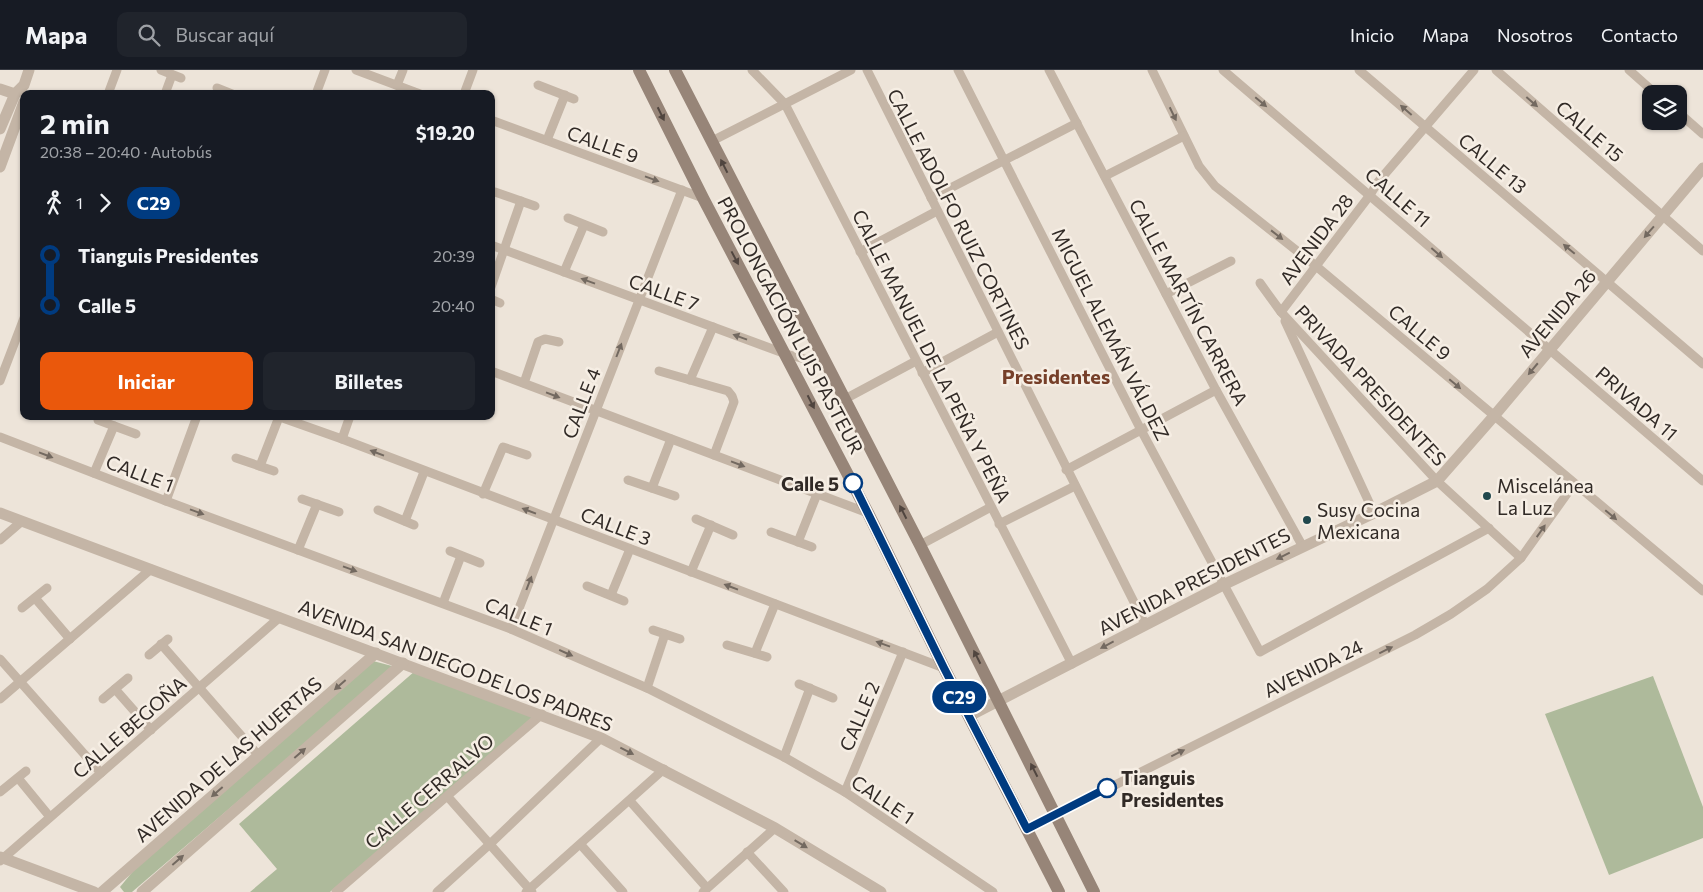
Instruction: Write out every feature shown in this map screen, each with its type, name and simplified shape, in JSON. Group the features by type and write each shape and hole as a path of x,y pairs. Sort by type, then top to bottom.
{"main road":[{"name":"PROLONGACIÓN LUIS PASTEUR","path":"639,70 703,198 868,513 944,668 1059,892"},
{"name":"PROLONGACIÓN LUIS PASTEUR","path":"675,70 920,545 1094,892"}],"street":[{"path":"23,90 29,70"},
{"path":"110,90 117,70"},
{"path":"161,70 176,76 167,90"},
{"path":"318,90 325,70"},
{"path":"356,70 410,90"},
{"path":"397,85 403,70"},
{"path":"466,90 473,70"},
{"name":"CALLE MANUEL DE LA PEÑA Y PEÑA","path":"752,70 785,104 1072,664"},
{"path":"712,141 851,70"},
{"name":"CALLE ADOLFO RUIZ CORTINES","path":"867,70 1074,486 1145,624"},
{"name":"MIGUEL ALEMÁN VÁLDEZ","path":"958,70 1141,430 1260,652 1489,528"},
{"name":"CALLE MARTÍN CARRERA","path":"1049,70 1216,390 1303,546"},
{"name":"CALLE 9","path":"1152,70 1199,166 1215,186 1316,266 1703,591"},
{"name":"CALLE 11","path":"1223,70 1550,350"},
{"name":"CALLE 13","path":"1359,70 1703,364"},
{"name":"AVENIDA 28","path":"1281,312 1378,182 1474,70"},
{"name":"CALLE 15","path":"1496,70 1703,251"},
{"path":"1629,70 1646,85"},
{"path":"538,85 574,99"},
{"path":"0,88 20,92"},
{"path":"217,88 222,90"},
{"path":"0,129 5,105 20,94"},
{"path":"547,140 565,95"},
{"path":"5,105 20,108"},
{"path":"0,167 20,116"},
{"path":"1687,120 1703,134"},
{"name":"CALLE 9","path":"495,121 703,198"},
{"path":"931,198 1077,123"},
{"path":"1105,176 1184,136"},
{"name":"AVENIDA 26","path":"1437,481 1703,168"},
{"name":"CALLE 4","path":"511,629 682,190"},
{"path":"495,192 535,206"},
{"path":"495,276 521,201"},
{"path":"860,252 937,211"},
{"path":"568,218 603,232"},
{"path":"564,272 584,225"},
{"name":"CALLE 7","path":"495,247 786,354 828,365"},
{"path":"1166,294 1231,261"},
{"path":"1260,283 1281,312 1374,513"},
{"name":"PRIVADA PRESIDENTES","path":"1281,312 1437,481"},
{"path":"690,380 713,327"},
{"path":"0,381 20,329"},
{"path":"922,373 998,332"},
{"path":"524,383 538,342 545,339 560,342"},
{"name":"PRIVADA 11","path":"1550,350 1703,481"},
{"path":"845,399 916,361"},
{"path":"659,371 728,391 732,396 734,402 714,455"},
{"path":"495,372 868,513"},
{"path":"1066,470 1216,390"},
{"path":"98,420 136,434"},
{"path":"166,501 196,420"},
{"path":"260,466 277,420"},
{"name":"CALLE 3","path":"286,420 944,668"},
{"path":"342,440 349,420"},
{"path":"94,473 114,426"},
{"name":"CALLE 1","path":"0,437 166,501 511,629 647,688 784,757 845,792 993,892"},
{"path":"652,488 671,439"},
{"path":"483,494 503,448 527,455"},
{"path":"236,458 274,471"},
{"path":"405,521 424,472"},
{"path":"628,480 675,496"},
{"path":"1437,481 1522,558"},
{"name":"AVENIDA PRESIDENTES","path":"969,716 1072,664 1145,624 1437,481"},
{"name":"AVENIDA 24","path":"1027,829 1415,635 1451,614 1487,589 1522,558 1574,484"},
{"path":"999,524 1074,486"},
{"path":"798,542 817,494"},
{"path":"302,498 339,512"},
{"path":"298,550 317,504"},
{"path":"920,545 991,508"},
{"path":"378,510 414,525"},
{"name":"AVENIDA SAN DIEGO DE LOS PADRES","path":"0,513 542,714 601,738 775,828 880,892"},
{"path":"696,519 733,535"},
{"path":"0,540 22,521"},
{"path":"691,572 711,525"},
{"path":"771,532 812,546"},
{"path":"611,595 630,549"},
{"path":"450,552 480,564"},
{"path":"443,603 461,556"},
{"path":"0,699 151,569"},
{"path":"587,586 624,600"},
{"path":"22,608 47,588"},
{"path":"35,598 70,639"},
{"path":"755,653 775,604"},
{"name":"CALLE BEGOÑA","path":"1,859 280,617"},
{"path":"653,630 680,639"},
{"path":"647,688 665,634"},
{"path":"149,655 165,642 199,688 259,756"},
{"path":"727,645 767,657"},
{"name":"CALLE 2","path":"845,792 904,652"},
{"name":"AVENIDA DE LAS HUERTAS","path":"102,892 376,653"},
{"path":"0,659 100,774"},
{"path":"142,892 403,663"},
{"path":"103,699 128,678"},
{"path":"798,684 833,698"},
{"path":"784,757 810,688"},
{"path":"115,689 150,730"},
{"name":"CALLE CERRALVO","path":"336,892 542,714"},
{"path":"437,892 601,738"},
{"path":"448,797 529,891 664,769"},
{"path":"0,792 26,771"},
{"path":"18,778 50,817"},
{"path":"630,801 705,890 775,828"},
{"path":"581,845 623,892"},
{"path":"747,852 784,892"},
{"path":"1,859 94,892"}],"green space":[{"path":"373,661 392,666 392,669 132,892 124,892 120,887 134,870"},
{"path":"415,671 535,716 330,892 250,892 277,869 239,824"},
{"path":"1653,676 1703,807 1703,838 1609,875 1545,714"}],"bus line":[{"name":"C29","path":"853,483 944,668 1027,829 1107,788"}],"place":[{"name":"Calle 5","path":"853,483"},
{"name":"Miscelánea La Luz","path":"1487,496"},
{"name":"Susy Cocina Mexicana","path":"1307,520"},
{"name":"Tianguis Presidentes","path":"1107,788"}],"district":[{"name":"Presidentes","path":"1056,376"}]}
